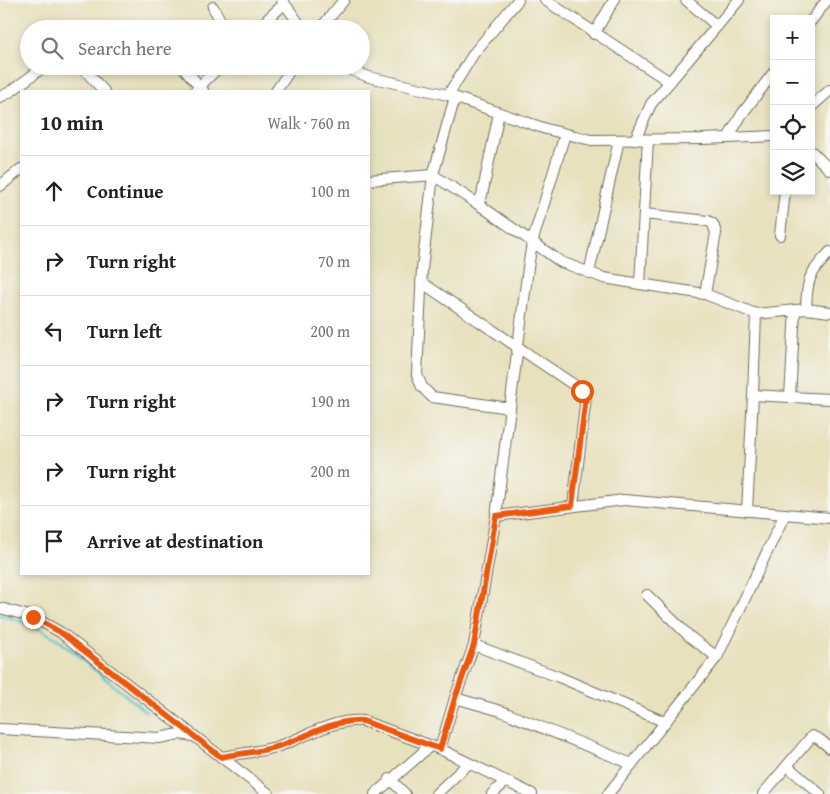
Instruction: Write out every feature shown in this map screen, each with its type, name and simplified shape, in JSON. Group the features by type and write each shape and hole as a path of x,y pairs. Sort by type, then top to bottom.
{"street":[{"path":"327,20 344,0"},
{"path":"510,408 432,397 422,387 417,376 421,282 433,175 452,96 474,53 518,0"},
{"path":"545,0 594,34 670,82"},
{"path":"594,34 614,0"},
{"path":"686,0 717,26"},
{"path":"635,140 651,104 739,0"},
{"path":"815,16 827,0"},
{"path":"266,20 283,2 296,20"},
{"path":"212,7 220,20"},
{"path":"0,97 33,75"},
{"path":"89,75 103,90"},
{"path":"189,75 200,90 212,75"},
{"path":"277,90 286,75"},
{"path":"362,75 452,96 546,129 592,140 770,136"},
{"path":"728,138 742,114 770,83"},
{"path":"814,105 830,90"},
{"path":"478,204 482,195 499,113"},
{"path":"440,749 455,698 474,645 496,516 532,243 565,134"},
{"path":"589,273 619,140"},
{"path":"640,284 648,140"},
{"path":"815,155 830,170"},
{"path":"0,186 20,170"},
{"path":"370,180 433,175 561,262 604,278 706,294 756,314 806,309 830,312"},
{"path":"780,235 785,195"},
{"path":"644,214 708,221 714,224 716,233 706,294"},
{"path":"806,309 807,285 813,270 830,252"},
{"path":"421,282 582,391 586,397 572,506"},
{"path":"790,397 795,310"},
{"path":"747,511 756,314"},
{"path":"753,395 830,399"},
{"path":"496,516 624,500 830,518"},
{"path":"608,794 717,657 785,514"},
{"path":"647,595 690,637 717,657"},
{"path":"0,608 33,617 60,632 269,794"},
{"path":"474,645 559,677 665,722"},
{"path":"455,698 500,711 632,764"},
{"path":"221,757 280,746 338,723 351,720 363,721 440,749 532,794"},
{"path":"0,729 159,738 180,734 194,736"},
{"path":"763,794 812,736 830,748"},
{"path":"375,794 430,746"},
{"path":"436,794 468,764"},
{"path":"787,766 820,794"},
{"path":"390,780 405,794"},
{"path":"492,794 506,781"}],"waterway":[{"path":"0,615 30,624 56,638 146,712"}],"route":[{"path":"33,617 60,632 221,757 280,746 338,723 351,720 363,721 440,749 455,698 474,645 496,516 572,506 586,397 582,391"}]}
